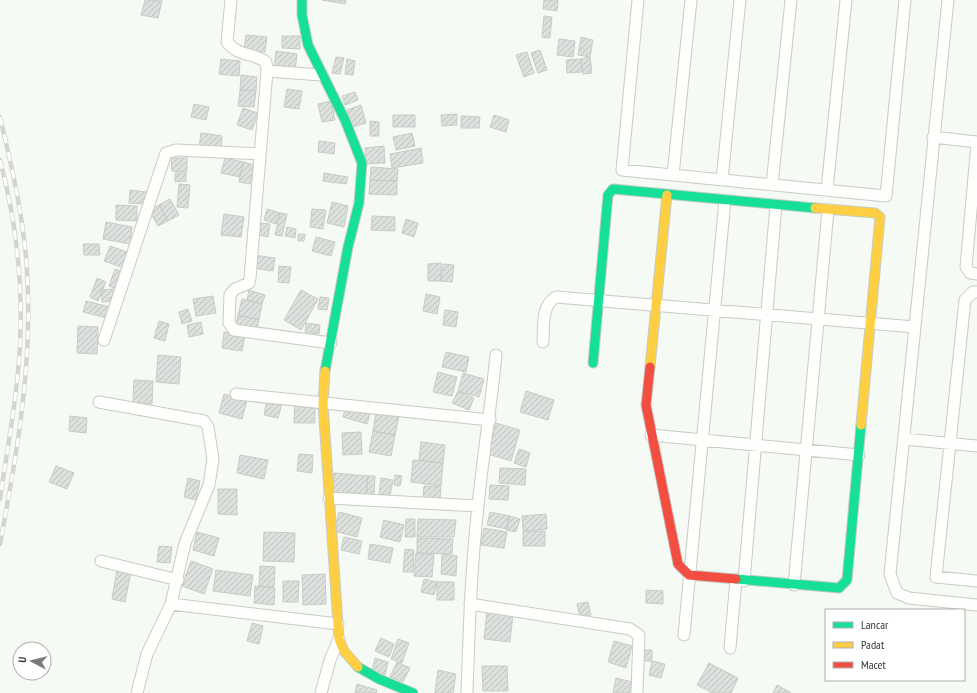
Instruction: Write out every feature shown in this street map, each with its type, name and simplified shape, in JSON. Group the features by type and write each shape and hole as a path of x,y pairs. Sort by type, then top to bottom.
{"street":[{"path":"231,0 227,42 231,48 242,54 262,59 266,62 267,71 250,278 249,283 235,289 230,295 230,327 234,330 331,343"},
{"path":"302,0 301,19 304,33 321,75 342,113 362,163 359,202 348,246 326,364 323,404 339,639 343,651 349,660 360,670 413,693"},
{"path":"638,0 622,170 886,196 906,0"},
{"path":"673,175 691,0"},
{"path":"722,180 740,0"},
{"path":"772,185 791,0"},
{"path":"826,190 846,0"},
{"path":"948,0 890,574 897,593 909,598 977,605"},
{"path":"267,71 321,75"},
{"path":"933,137 977,143 966,267 970,273 977,274"},
{"path":"104,340 166,153 176,150 259,154"},
{"path":"593,363 608,195 613,189 828,210 875,212 880,217 847,580 839,588 690,576 678,564 646,405 667,195"},
{"path":"684,635 725,200"},
{"path":"730,648 740,580 755,445 776,205"},
{"path":"794,585 828,210"},
{"path":"977,292 973,292 968,295 965,300 936,577 977,581"},
{"path":"543,342 545,308 556,296 915,327"},
{"path":"467,693 470,604 478,506 490,420 496,355"},
{"path":"236,394 490,420"},
{"path":"99,402 197,418 204,421 208,427 213,459 209,485 185,544 178,580 171,604 148,654 137,693"},
{"path":"651,435 859,455"},
{"path":"904,439 977,446"},
{"path":"329,498 478,506"},
{"path":"100,561 178,580"},
{"path":"171,604 338,624"},
{"path":"470,604 630,629 636,632 639,635 637,693"},
{"path":"321,693 330,660 339,639"}],"building":[{"path":"145,0 162,1 158,18 141,15"},
{"path":"322,0 346,0 345,4"},
{"path":"544,0 558,0 557,11 543,9"},
{"path":"544,16 552,17 550,38 542,37"},
{"path":"246,35 267,37 265,52 244,50"},
{"path":"282,36 300,36 300,49 282,48"},
{"path":"581,37 593,40 590,57 578,55"},
{"path":"559,39 575,41 573,57 557,55"},
{"path":"540,50 547,70 538,73 531,53"},
{"path":"276,51 297,54 295,71 274,69"},
{"path":"527,52 534,73 524,77 516,55"},
{"path":"336,57 344,58 340,74 332,73"},
{"path":"590,57 592,73 583,74 581,59"},
{"path":"221,59 240,61 239,76 219,74"},
{"path":"347,59 355,61 353,75 345,74"},
{"path":"581,59 582,72 567,73 566,60"},
{"path":"241,75 257,77 256,91 240,90"},
{"path":"287,89 302,91 299,109 284,107"},
{"path":"240,90 256,91 254,107 238,106"},
{"path":"355,92 358,100 345,105 342,96"},
{"path":"331,101 335,120 322,122 318,104"},
{"path":"194,104 209,107 206,120 191,117"},
{"path":"361,105 366,123 352,127 347,110"},
{"path":"243,108 258,113 252,130 237,125"},
{"path":"457,114 457,125 442,126 441,115"},
{"path":"393,115 415,115 415,127 393,127"},
{"path":"494,115 509,120 506,132 490,127"},
{"path":"461,116 480,117 479,128 461,128"},
{"path":"370,121 379,122 379,136 370,136"},
{"path":"201,133 222,136 221,149 199,147"},
{"path":"412,133 415,146 396,150 393,137"},
{"path":"319,141 335,143 334,154 318,152"},
{"path":"384,146 385,163 366,164 365,148"},
{"path":"421,148 423,163 392,168 390,154"},
{"path":"171,158 187,158 187,172 172,171"},
{"path":"225,158 243,162 240,177 221,173"},
{"path":"243,162 254,165 250,184 239,182"},
{"path":"371,167 398,169 397,181 370,180"},
{"path":"175,173 186,173 186,181 175,182"},
{"path":"324,173 348,177 346,184 323,181"},
{"path":"370,180 397,181 397,195 369,194"},
{"path":"179,184 190,185 188,208 177,207"},
{"path":"130,190 146,192 145,204 129,203"},
{"path":"170,199 179,215 168,221 159,205"},
{"path":"332,202 348,206 344,227 327,223"},
{"path":"116,205 137,206 137,221 116,220"},
{"path":"159,205 168,221 158,226 149,210"},
{"path":"267,209 280,213 276,224 264,220"},
{"path":"312,209 326,210 323,229 310,227"},
{"path":"280,213 287,214 282,236 275,235"},
{"path":"224,214 244,217 241,237 221,235"},
{"path":"372,216 395,217 395,231 371,230"},
{"path":"406,219 418,223 414,237 402,233"},
{"path":"106,222 132,227 130,244 103,239"},
{"path":"261,223 270,224 268,237 259,235"},
{"path":"287,227 296,229 295,238 285,236"},
{"path":"298,234 305,234 304,241 298,241"},
{"path":"316,237 335,242 331,256 312,251"},
{"path":"83,244 99,244 100,255 84,255"},
{"path":"110,246 130,253 124,268 104,261"},
{"path":"254,255 275,258 273,271 252,268"},
{"path":"441,263 441,281 428,281 428,264"},
{"path":"443,264 454,265 452,282 441,281"},
{"path":"279,266 291,267 289,283 278,282"},
{"path":"115,269 125,273 119,290 109,286"},
{"path":"97,278 106,282 98,301 90,297"},
{"path":"113,289 114,301 102,302 101,290"},
{"path":"249,290 265,295 262,304 247,300"},
{"path":"301,290 318,299 301,330 284,320"},
{"path":"426,294 440,297 437,314 423,311"},
{"path":"213,296 216,313 196,316 193,299"},
{"path":"320,297 329,298 327,310 318,309"},
{"path":"242,299 262,304 259,320 238,315"},
{"path":"86,301 110,307 107,318 83,312"},
{"path":"188,309 192,321 182,324 179,312"},
{"path":"445,310 458,312 456,327 443,325"},
{"path":"238,315 259,320 257,328 236,324"},
{"path":"159,321 169,324 165,341 154,338"},
{"path":"201,322 203,334 189,337 187,325"},
{"path":"306,323 320,325 319,334 305,332"},
{"path":"78,326 98,327 97,354 77,353"},
{"path":"224,332 245,335 242,351 222,348"},
{"path":"446,352 469,357 466,372 442,367"},
{"path":"158,355 181,357 179,384 156,382"},
{"path":"438,372 457,377 452,396 433,392"},
{"path":"463,373 484,379 479,397 458,391"},
{"path":"134,380 153,381 152,404 133,402"},
{"path":"458,391 474,398 469,410 452,403"},
{"path":"526,391 554,400 548,420 520,412"},
{"path":"224,394 247,400 242,419 219,413"},
{"path":"267,400 282,404 278,418 264,415"},
{"path":"295,404 315,404 315,423 294,423"},
{"path":"346,407 370,414 367,424 343,417"},
{"path":"376,412 399,416 395,435 373,431"},
{"path":"70,416 87,418 86,433 69,431"},
{"path":"496,423 520,430 511,461 488,454"},
{"path":"373,431 395,435 391,456 369,452"},
{"path":"361,432 362,454 343,455 342,433"},
{"path":"421,442 445,445 443,463 419,460"},
{"path":"519,449 530,453 526,467 514,463"},
{"path":"299,454 313,455 312,473 297,471"},
{"path":"240,455 268,460 264,479 237,473"},
{"path":"413,460 443,463 441,486 411,482"},
{"path":"56,466 74,473 67,489 49,482"},
{"path":"500,468 526,469 525,485 499,483"},
{"path":"334,473 368,476 366,496 333,493"},
{"path":"395,475 402,476 400,486 394,485"},
{"path":"368,476 375,476 374,496 366,496"},
{"path":"188,478 200,481 196,500 184,497"},
{"path":"381,478 393,480 390,496 379,494"},
{"path":"490,485 509,486 508,500 489,499"},
{"path":"424,486 441,487 440,500 423,499"},
{"path":"218,489 237,489 237,515 218,514"},
{"path":"339,512 362,518 357,537 334,531"},
{"path":"490,512 510,516 507,529 487,525"},
{"path":"546,514 547,529 523,531 522,516"},
{"path":"509,516 520,519 516,532 506,530"},
{"path":"406,519 415,519 415,537 405,537"},
{"path":"418,519 456,520 454,537 417,537"},
{"path":"384,520 404,525 400,542 380,537"},
{"path":"484,528 507,532 504,548 481,545"},
{"path":"523,531 545,531 545,546 523,546"},
{"path":"197,532 219,538 214,556 193,550"},
{"path":"264,532 295,533 294,562 263,561"},
{"path":"344,537 362,541 359,554 341,550"},
{"path":"417,538 453,539 452,554 417,553"},
{"path":"370,544 393,548 390,563 368,559"},
{"path":"159,546 172,547 170,563 157,562"},
{"path":"405,549 414,550 413,572 403,572"},
{"path":"416,553 434,555 432,577 414,576"},
{"path":"442,554 457,556 456,576 441,574"},
{"path":"191,561 213,569 204,594 182,586"},
{"path":"260,566 275,567 274,587 259,586"},
{"path":"117,570 131,572 125,602 112,599"},
{"path":"216,570 253,575 250,596 213,591"},
{"path":"325,574 326,604 303,605 302,575"},
{"path":"424,579 437,582 434,595 421,592"},
{"path":"283,581 299,581 298,602 283,602"},
{"path":"437,582 454,582 454,600 437,600"},
{"path":"255,586 275,588 274,605 254,603"},
{"path":"646,590 663,591 663,604 646,603"},
{"path":"588,602 591,615 580,617 577,604"},
{"path":"487,611 513,614 510,642 484,639"},
{"path":"252,623 263,626 259,644 247,641"},
{"path":"381,638 394,644 389,657 375,651"},
{"path":"398,639 409,643 402,663 391,659"},
{"path":"614,641 632,646 626,668 608,662"},
{"path":"643,650 652,650 652,661 643,661"},
{"path":"375,658 388,662 385,675 372,671"},
{"path":"652,661 665,664 661,678 649,675"},
{"path":"397,662 410,668 403,682 390,677"},
{"path":"709,663 738,678 731,693 712,693 697,685"},
{"path":"482,666 507,666 508,691 483,691"},
{"path":"438,670 456,674 453,693 435,693"},
{"path":"616,678 632,682 629,693 613,693"},
{"path":"357,684 377,690 376,693 355,693"},
{"path":"777,685 790,692 790,693 773,693"}],"railway":[{"path":"0,117 13,174 23,232 27,271 28,305 26,374 18,442 0,544"},
{"path":"0,160 15,239 21,319 18,372 0,499"}],"traffic: fast":[{"path":"302,0 302,15 308,45 345,120 362,163 359,203 348,247 325,371"},
{"path":"593,363 608,195 613,189 815,208"},
{"path":"736,579 839,588 847,580 861,425"},
{"path":"358,667 379,679 413,693"}],"traffic: slow":[{"path":"650,367 667,195"},
{"path":"815,208 875,213 880,217 861,425"},
{"path":"325,371 323,404 339,639 344,651 358,667"}],"traffic: jam":[{"path":"650,367 646,405 678,564 689,575 736,579"}]}
